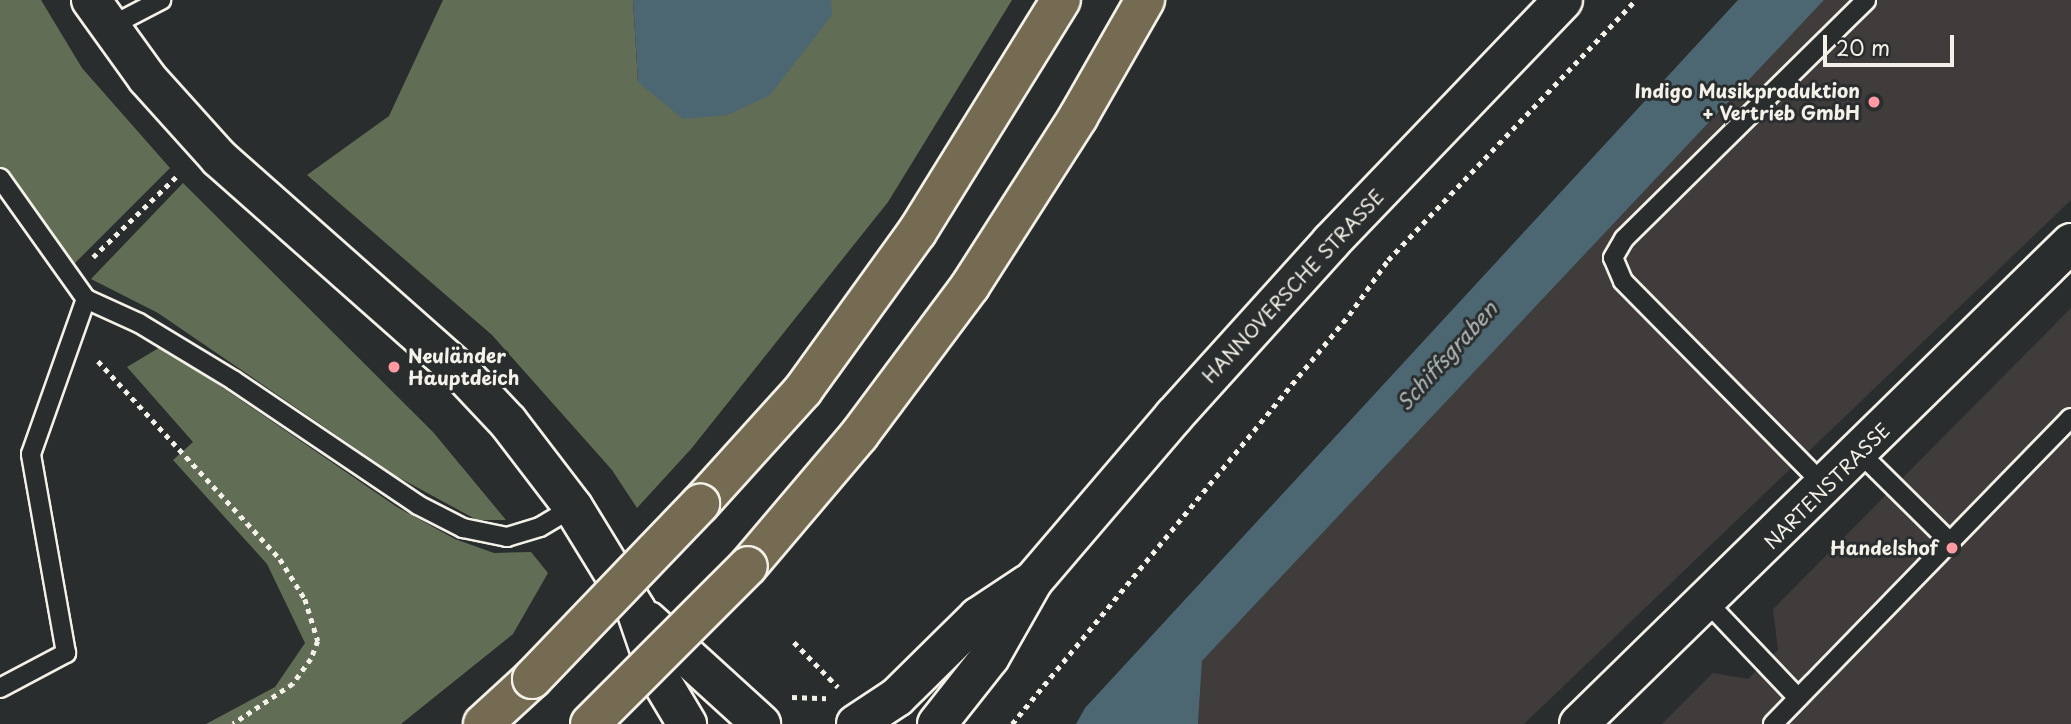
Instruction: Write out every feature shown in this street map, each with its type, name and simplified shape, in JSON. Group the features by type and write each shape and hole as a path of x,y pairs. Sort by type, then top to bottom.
{"highway":[{"path":"483,724 532,679 700,504 803,390 917,232 1002,102 1061,0"},
{"path":"590,724 748,566 859,435 970,286 1078,117 1145,0"}],"street":[{"name":"HANNOVERSCHE STRASSE","path":"937,724 990,657 1033,581 1331,242 1563,0"},
{"path":"100,13 147,78 219,158 460,371 508,422 573,507 636,610 659,677 688,724"},
{"name":"NARTENSTRASSE","path":"1579,724 1826,487 2071,243"},
{"name":"HANNOVERSCHE STRASSE","path":"846,711 897,697 978,617 1033,581"},
{"path":"636,610 772,711"}],"lane":[{"path":"100,13 161,0"},
{"path":"1826,487 1623,281 1613,258 1624,239 1866,0"},
{"path":"0,178 86,299 138,323 233,380 371,475 463,528 489,536 525,534 573,507"},
{"path":"0,688 66,653 31,454 86,299"},
{"path":"1773,724 2071,418"},
{"path":"1860,453 1950,542"},
{"path":"1707,602 1798,698"}],"path":[{"path":"1012,724 1349,315 1388,260 1636,0"},
{"path":"82,267 178,175"},
{"path":"72,336 280,559 305,599 318,641 312,659 293,684 233,724"},
{"path":"794,642 828,677"},
{"path":"772,711 846,711"}],"shaded area":[{"path":"1824,0 2071,0 2071,200 1524,724 1198,724 1202,661"},
{"name":"Handelshof","path":"2071,308 2071,724 1662,724 1713,673 1748,679 1778,650 1773,609"}],"green space":[{"path":"0,0 41,0 82,68 170,168 74,264 57,250 0,167"},
{"path":"443,0 633,0 638,82 831,15 831,0 1012,0 888,202 691,449 637,508 612,470 492,335 307,175 389,116"},
{"path":"183,183 433,432 506,520 477,520 396,476 158,313 91,279"},
{"path":"162,346 397,507 455,539 494,553 531,552 548,573 513,634 401,724 206,724 275,687 305,643 267,564 173,460 193,442 127,367"}],"water":[{"path":"633,0 831,0 832,15 770,95 728,115 683,119 638,82"},
{"name":"Schiffsgraben","path":"1738,0 1824,0 1202,661 1198,724 1076,724 1085,708"}],"place":[{"name":"Indigo Musikproduktion + Vertrieb GmbH","path":"1874,102"},
{"name":"Neuländer Hauptdeich","path":"394,367"},
{"name":"Handelshof","path":"1952,548"}]}
